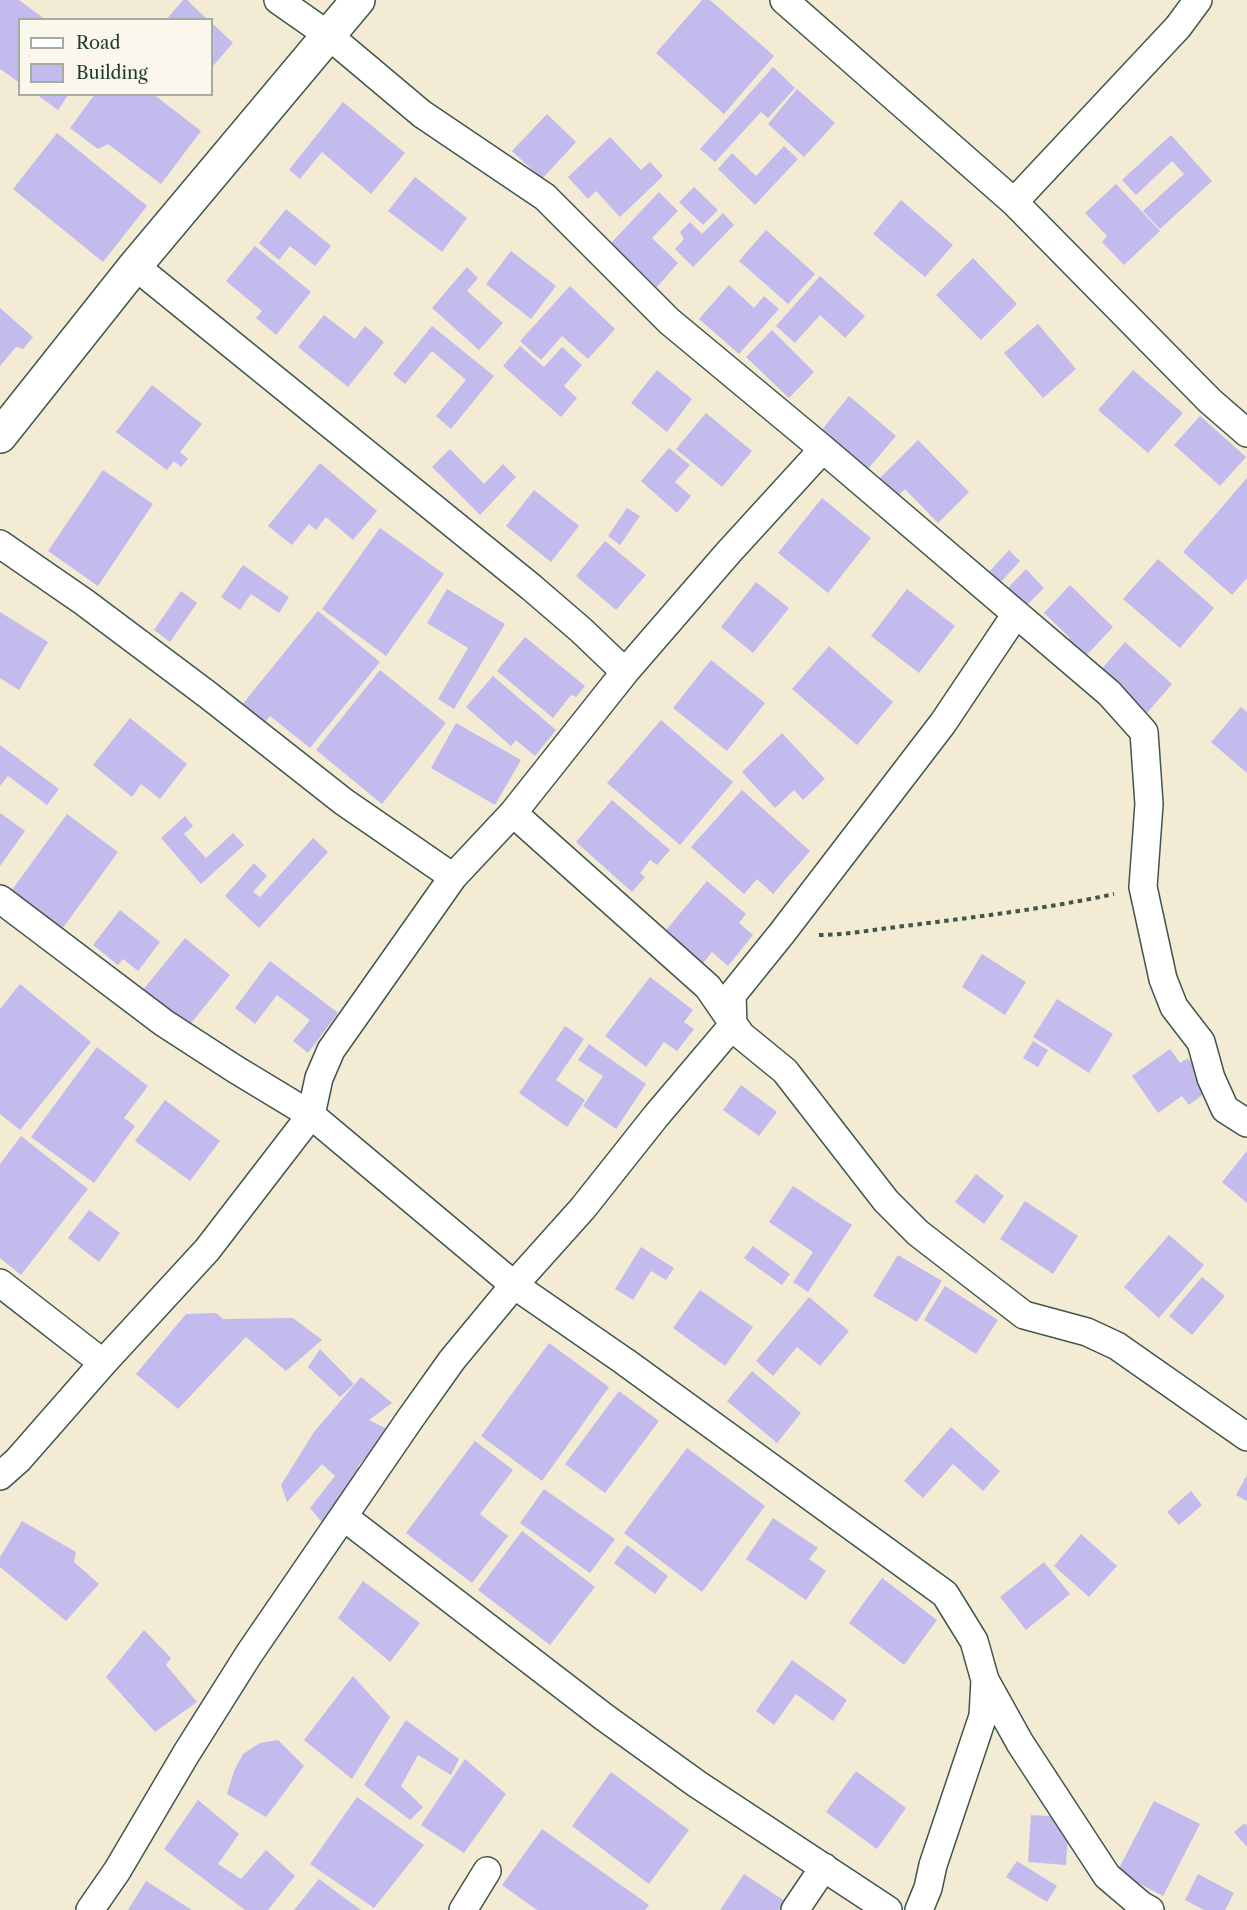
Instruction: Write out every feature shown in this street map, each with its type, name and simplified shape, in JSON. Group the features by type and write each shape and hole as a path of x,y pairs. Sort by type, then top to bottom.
{"street":[{"path":"278,0 328,35 422,114 545,197 669,321 1109,693 1144,732 1149,804 1143,887 1163,979 1174,1007 1201,1042 1211,1078 1225,1109 1247,1122"},
{"path":"0,436 135,266 357,0"},
{"path":"784,0 1014,202 1210,401 1247,433"},
{"path":"1014,202 1178,27 1198,0"},
{"path":"135,266 531,587 625,672"},
{"path":"0,1476 18,1460 207,1250 311,1115 319,1078 330,1050 453,877 513,813 625,672 728,553 823,449"},
{"path":"0,544 84,602 208,695 344,802 453,877"},
{"path":"90,1910 117,1871 186,1754 249,1654 452,1360 514,1285 583,1208 656,1116 733,1025 732,995 943,723 1016,614"},
{"path":"513,813 708,987 741,1035 785,1071 886,1201 918,1233 1024,1315 1087,1332 1117,1346 1247,1437"},
{"path":"0,899 164,1023 311,1115 514,1285 633,1368 945,1594 975,1641 985,1680 1020,1743 1107,1876 1150,1910"},
{"path":"0,1282 103,1363"},
{"path":"344,1517 604,1717 698,1784 888,1910"},
{"path":"919,1910 983,1716 985,1680"},
{"path":"795,1910 824,1867"},
{"path":"463,1910 487,1871"}],"path":[{"path":"782,933 841,935 1035,909 1143,887"}],"building":[{"path":"0,0 19,0 43,18 18,18 18,82 0,69"},
{"path":"183,0 187,0 206,18 168,18"},
{"path":"702,0 710,0 774,56 724,114 656,53"},
{"path":"213,24 233,43 213,66"},
{"path":"773,67 795,88 768,118 761,112 715,162 700,149"},
{"path":"797,89 835,123 804,157 768,124"},
{"path":"39,96 68,96 58,110"},
{"path":"94,96 156,96 201,131 161,184 108,144 98,149 70,128"},
{"path":"343,102 405,153 371,194 322,152 300,179 289,170"},
{"path":"547,114 576,142 542,179 512,151"},
{"path":"57,133 147,206 103,262 13,189"},
{"path":"1171,135 1212,181 1160,229 1143,211 1184,174 1172,161 1136,195 1122,180"},
{"path":"610,137 641,170 650,162 663,176 620,217 596,191 588,199 568,177"},
{"path":"784,146 798,159 755,205 718,169 732,153 756,176"},
{"path":"415,177 467,218 442,252 388,211"},
{"path":"1116,184 1160,231 1124,265 1102,242 1107,236 1085,213"},
{"path":"694,187 718,210 703,225 679,202"},
{"path":"659,192 678,211 652,238 678,263 657,287 611,243"},
{"path":"901,200 953,245 925,277 873,234"},
{"path":"286,209 331,246 315,266 290,246 279,260 259,243"},
{"path":"723,213 734,225 693,267 675,249 684,239 680,232 690,222 702,234"},
{"path":"766,230 815,274 788,304 739,261"},
{"path":"255,246 311,292 276,335 256,318 262,311 226,281"},
{"path":"511,251 556,286 531,319 486,284"},
{"path":"973,258 1017,304 981,340 936,295"},
{"path":"467,267 478,278 467,291 503,323 479,350 432,308"},
{"path":"820,276 865,316 845,338 820,315 795,343 776,326"},
{"path":"729,285 754,308 764,296 779,309 739,354 699,319"},
{"path":"570,286 615,329 588,359 562,336 541,360 520,341"},
{"path":"0,308 33,337 23,349 16,347 0,366"},
{"path":"324,315 355,339 365,326 384,342 348,387 298,347"},
{"path":"1038,324 1076,369 1043,398 1004,353"},
{"path":"432,326 494,376 451,429 436,416 466,380 432,351 405,384 393,374"},
{"path":"772,330 814,372 789,398 746,357"},
{"path":"520,346 544,367 562,347 582,365 564,386 577,398 561,417 503,366"},
{"path":"657,370 692,399 667,432 631,403"},
{"path":"1133,370 1183,413 1148,453 1098,410"},
{"path":"152,385 202,424 180,452 188,459 181,467 174,461 167,470 116,432"},
{"path":"849,396 896,436 867,470 821,431"},
{"path":"706,413 752,451 722,487 676,449"},
{"path":"1200,416 1246,457 1220,486 1174,445"},
{"path":"918,440 969,492 938,523 905,489 898,496 880,478"},
{"path":"669,448 690,465 675,482 691,496 677,513 641,481"},
{"path":"450,449 484,484 503,464 516,477 480,515 432,467"},
{"path":"320,463 377,511 353,540 326,517 316,530 309,524 292,545 268,526"},
{"path":"103,470 153,504 98,586 48,551"},
{"path":"1247,478 1247,578 1232,595 1183,552"},
{"path":"534,490 579,526 551,562 506,526"},
{"path":"822,498 871,538 828,593 778,553"},
{"path":"627,508 640,516 620,545 608,536"},
{"path":"380,528 444,574 386,656 322,609"},
{"path":"605,541 646,575 616,610 576,576"},
{"path":"1009,550 1020,561 999,584 988,573"},
{"path":"1158,559 1214,608 1180,648 1123,599"},
{"path":"243,565 289,597 279,613 251,594 240,610 221,597"},
{"path":"1026,569 1044,588 1022,610 1004,592"},
{"path":"756,582 789,608 753,653 721,627"},
{"path":"1070,585 1113,627 1081,661 1063,644 1070,638 1044,613"},
{"path":"447,589 505,624 454,709 438,699 468,648 427,623"},
{"path":"907,589 955,626 919,673 871,636"},
{"path":"181,591 197,603 170,642 154,630"},
{"path":"318,611 380,662 310,748 270,716 263,724 241,706"},
{"path":"0,612 48,642 19,690 0,678"},
{"path":"525,637 585,686 576,697 571,695 553,718 497,671"},
{"path":"1125,642 1172,684 1146,714 1099,672"},
{"path":"829,646 893,702 857,745 792,689"},
{"path":"711,660 765,703 727,751 673,708"},
{"path":"380,670 446,723 382,804 316,750"},
{"path":"493,676 556,730 535,756 516,740 511,746 466,707"},
{"path":"1241,707 1247,712 1247,773 1211,742"},
{"path":"130,718 187,764 160,799 141,784 132,797 93,765"},
{"path":"661,720 733,782 680,845 607,783"},
{"path":"456,723 521,760 495,805 431,768"},
{"path":"782,733 825,779 803,800 794,790 775,808 742,772"},
{"path":"0,745 59,789 47,805 8,776 0,786"},
{"path":"742,790 810,851 773,894 757,879 744,894 691,847"},
{"path":"612,800 670,850 657,865 650,860 640,873 645,877 632,892 576,842"},
{"path":"0,813 25,831 0,866"},
{"path":"67,814 118,852 57,936 31,916 36,908 12,890"},
{"path":"185,816 193,826 184,834 206,858 233,833 244,845 201,884 161,838"},
{"path":"313,838 328,852 259,928 225,896 254,863 267,876 253,892 260,897"},
{"path":"707,881 746,914 739,923 753,935 728,966 712,952 700,967 662,935"},
{"path":"120,910 160,942 138,971 123,959 118,965 93,945"},
{"path":"185,938 230,975 188,1027 143,990"},
{"path":"982,954 1026,982 1005,1015 962,987"},
{"path":"270,961 338,1013 308,1053 293,1041 310,1020 277,995 255,1024 235,1008"},
{"path":"650,977 693,1010 684,1022 694,1029 677,1051 664,1042 646,1067 605,1036"},
{"path":"20,984 91,1042 20,1130 0,1114 0,1009"},
{"path":"1057,999 1113,1034 1089,1073 1033,1037"},
{"path":"565,1026 584,1039 556,1080 585,1100 567,1127 519,1093"},
{"path":"1033,1041 1048,1050 1038,1067 1023,1058"},
{"path":"589,1044 646,1084 616,1129 583,1106 603,1076 578,1060"},
{"path":"97,1047 148,1086 124,1118 135,1126 94,1183 31,1137"},
{"path":"1170,1049 1180,1063 1188,1058 1210,1089 1189,1105 1182,1096 1158,1113 1132,1076"},
{"path":"741,1085 777,1112 759,1136 723,1110"},
{"path":"165,1100 220,1141 190,1181 135,1141"},
{"path":"21,1136 88,1189 21,1275 0,1258 0,1164"},
{"path":"1247,1151 1247,1203 1222,1182"},
{"path":"976,1174 1004,1196 984,1224 955,1202"},
{"path":"793,1186 852,1225 808,1292 793,1282 813,1252 769,1222"},
{"path":"1025,1201 1078,1236 1053,1274 1000,1239"},
{"path":"89,1210 120,1233 99,1262 68,1238"},
{"path":"1169,1235 1204,1265 1159,1318 1124,1287"},
{"path":"753,1246 790,1274 782,1285 744,1258"},
{"path":"641,1247 674,1268 666,1280 651,1271 633,1300 615,1289"},
{"path":"898,1255 942,1281 917,1322 873,1296"},
{"path":"1202,1277 1225,1296 1192,1335 1169,1316"},
{"path":"945,1286 998,1320 976,1354 924,1320"},
{"path":"700,1290 753,1327 725,1366 673,1328"},
{"path":"809,1297 849,1331 820,1366 797,1347 773,1376 756,1361"},
{"path":"216,1313 223,1319 293,1318 322,1340 286,1371 246,1337 178,1409 136,1374 186,1314"},
{"path":"549,1343 609,1387 542,1481 481,1436"},
{"path":"320,1349 354,1384 340,1397 308,1367"},
{"path":"752,1371 801,1413 777,1443 727,1401"},
{"path":"361,1377 392,1403 369,1420 389,1430 358,1466 368,1479 325,1526 310,1508 335,1476 322,1464 287,1502 281,1485 314,1432"},
{"path":"619,1391 659,1421 605,1493 565,1464"},
{"path":"951,1427 1000,1471 983,1491 953,1464 923,1498 904,1481"},
{"path":"475,1441 513,1470 480,1514 508,1536 472,1583 406,1533"},
{"path":"687,1448 765,1506 702,1592 624,1533"},
{"path":"1247,1475 1247,1501 1236,1495"},
{"path":"544,1489 615,1539 590,1573 520,1523"},
{"path":"1191,1491 1202,1505 1179,1525 1167,1512"},
{"path":"773,1518 818,1548 809,1559 826,1571 806,1600 746,1559"},
{"path":"22,1521 76,1552 74,1562 99,1584 66,1621 0,1567 0,1557"},
{"path":"522,1531 595,1587 550,1645 478,1590"},
{"path":"1081,1534 1117,1566 1089,1597 1054,1566"},
{"path":"627,1545 668,1576 655,1594 614,1563"},
{"path":"1044,1562 1070,1594 1026,1630 1000,1597"},
{"path":"882,1578 937,1620 904,1665 849,1623"},
{"path":"363,1581 420,1623 390,1662 338,1618"},
{"path":"144,1630 171,1658 166,1665 197,1702 155,1732 106,1677"},
{"path":"792,1660 847,1700 833,1721 796,1694 774,1725 756,1711"},
{"path":"353,1676 390,1717 352,1779 304,1740"},
{"path":"406,1720 459,1759 451,1775 418,1755 401,1786 423,1807 410,1820 364,1785"},
{"path":"278,1740 304,1766 266,1817 227,1794 234,1771 243,1754 260,1743"},
{"path":"465,1759 506,1794 464,1853 421,1825"},
{"path":"856,1771 906,1808 877,1849 826,1812"},
{"path":"611,1772 689,1830 649,1884 572,1826"},
{"path":"357,1797 424,1845 374,1908 310,1864"},
{"path":"198,1800 239,1834 218,1864 241,1879 266,1850 295,1876 268,1910 245,1910 164,1849"},
{"path":"1154,1801 1200,1824 1163,1896 1117,1872"},
{"path":"1031,1815 1069,1817 1066,1865 1028,1862"},
{"path":"1245,1823 1247,1826 1247,1847 1234,1832"},
{"path":"542,1829 649,1905 645,1910 537,1910 502,1885"},
{"path":"1017,1861 1057,1886 1047,1902 1006,1877"},
{"path":"744,1874 785,1901 779,1910 720,1910"},
{"path":"1198,1874 1234,1893 1225,1910 1204,1910 1185,1900"},
{"path":"319,1879 361,1910 294,1910"},
{"path":"146,1881 192,1910 128,1910"}]}
